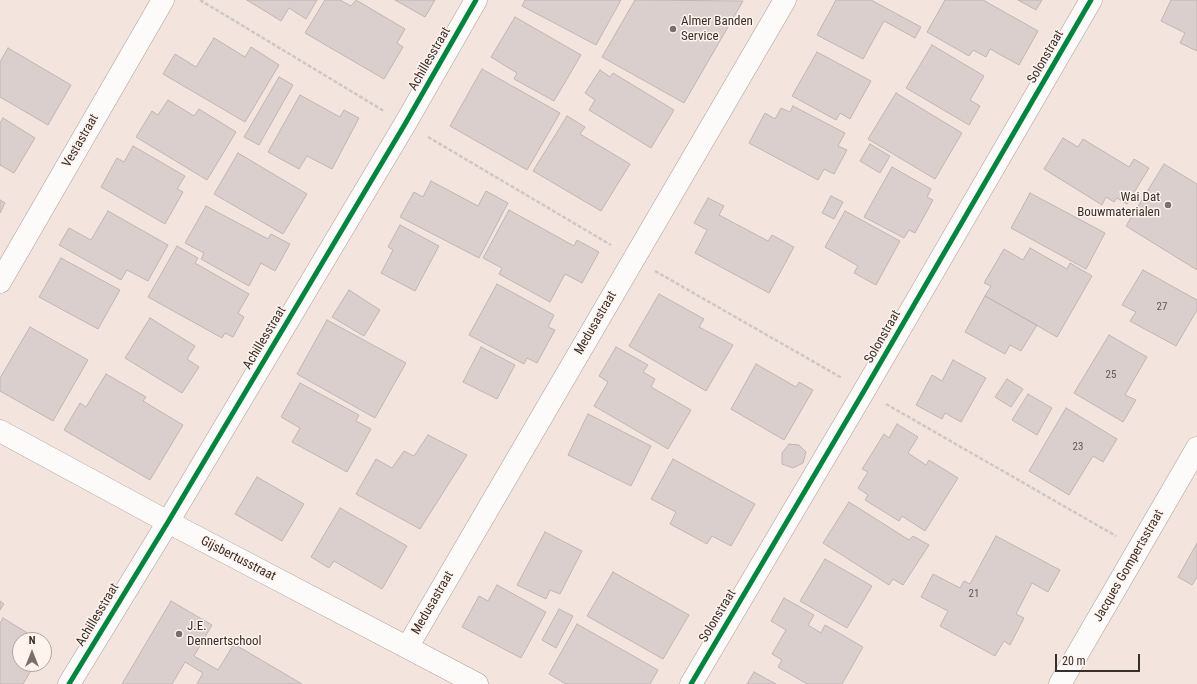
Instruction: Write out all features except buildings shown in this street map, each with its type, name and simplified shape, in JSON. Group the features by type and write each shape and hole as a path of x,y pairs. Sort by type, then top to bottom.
{"street":[{"name":"Vestastraat","path":"0,282 163,0"},
{"name":"Achillesstraat","path":"69,684 168,522 405,124 476,0"},
{"name":"Medusastraat","path":"408,646 633,258 785,0"},
{"name":"Solonstraat","path":"691,684 864,392 1091,0"},
{"name":"Gijsbertusstraat","path":"0,431 168,522 408,646 477,684"},
{"name":"Jacques Gompertsstraat","path":"1060,684 1197,448"}],"path":[{"path":"633,258 1139,549"}],"cycle path":[{"path":"69,684 168,522 405,124 476,0"},
{"path":"691,684 864,391 1091,0"}],"place":[{"name":"Almer Banden Service","path":"673,29"},
{"name":"Wai Dat Bouwmaterialen","path":"1168,205"},
{"name":"J.E. Dennertschool","path":"179,634"}]}
